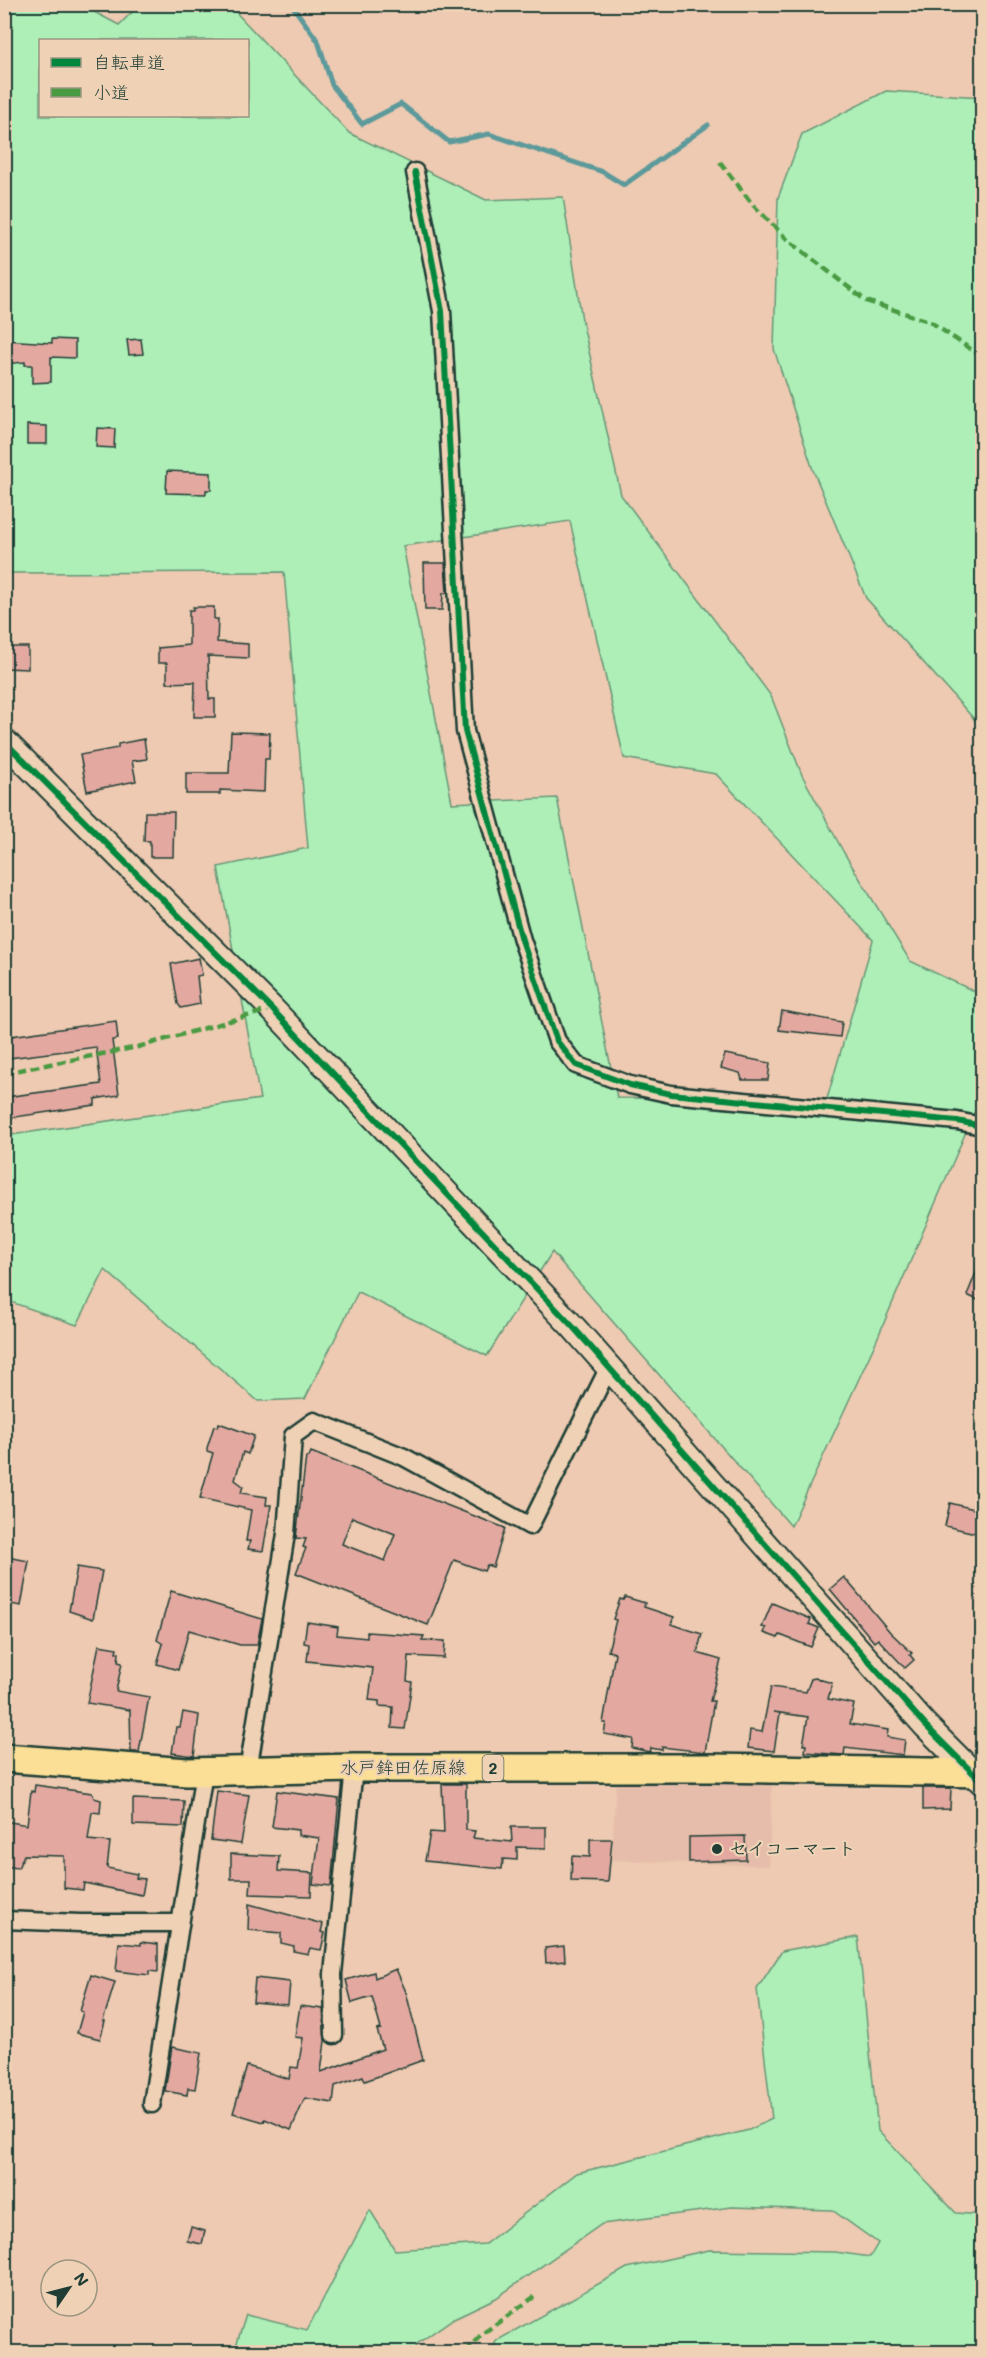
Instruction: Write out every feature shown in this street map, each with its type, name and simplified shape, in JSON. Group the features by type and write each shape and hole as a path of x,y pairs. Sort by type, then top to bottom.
{"main road":[{"name":"水戸鉾田佐原線","path":"4,1758 204,1772 354,1768 979,1776"}],"street":[{"path":"415,172 442,311 465,731 522,940 557,1041 576,1065 630,1085 671,1094 957,1121 982,1126"},
{"path":"4,741 272,1009 609,1367 925,1725 979,1776"},
{"path":"248,1771 286,1534 293,1436 314,1421 404,1457 530,1526 609,1367"},
{"path":"334,2035 333,1974 354,1768"},
{"path":"152,2104 204,1772"},
{"path":"4,1920 180,1923"}],"shaded area":[{"path":"616,1778 772,1782 769,1866 612,1860"}],"green space":[{"path":"5,5 81,5 119,25 139,5 229,5 349,133 486,200 563,197 582,320 621,495 771,696 802,775 844,853 910,961 982,995 982,1107 977,1106 874,1346 791,1526 552,1252 487,1356 358,1292 305,1399 258,1401 105,1270 77,1325 5,1300 4,1136 260,1099 218,867 308,848 284,572 4,573","holes":["570,521 624,758 716,774 873,940 827,1099 617,1098 557,798 452,803 403,546"]},
{"path":"886,91 982,97 982,728 866,598 813,470 774,349 778,198 802,134"},
{"path":"858,1937 878,2131 956,2213 982,2215 982,2352 492,2352 496,2341 627,2268 709,2250 835,2252 870,2257 878,2243 832,2210 732,2207 602,2224 496,2298 454,2318 417,2344 415,2352 234,2352 246,2315 307,2330 370,2210 395,2250 485,2244 577,2173 749,2130 772,2119 757,1989 782,1951"}],"building":[{"path":"52,339 75,340 75,358 51,357 51,382 32,383 32,365 25,365 25,362 4,364 4,340 52,343"},
{"path":"141,339 143,354 129,355 127,340"},
{"path":"27,425 47,426 47,444 27,444"},
{"path":"97,428 115,429 114,448 96,447"},
{"path":"167,471 211,473 211,490 206,490 206,494 166,493"},
{"path":"424,563 445,563 447,593 443,593 442,610 425,610"},
{"path":"193,607 214,607 214,619 218,619 217,642 248,644 248,658 208,656 209,699 215,699 215,717 194,717 195,682 167,683 167,663 158,663 158,648 189,645 189,610 193,610"},
{"path":"4,647 28,647 28,669 4,668"},
{"path":"231,732 270,733 269,759 265,759 264,792 220,790 220,794 186,794 186,773 229,773"},
{"path":"144,739 147,759 132,761 136,781 87,791 80,755 118,748 118,744"},
{"path":"145,812 174,812 173,857 150,857 150,841 144,841"},
{"path":"199,958 202,975 197,976 200,1004 181,1008 178,1004 171,964"},
{"path":"782,1011 842,1022 840,1037 779,1030"},
{"path":"116,1021 118,1039 112,1040 119,1095 95,1099 95,1105 9,1118 6,1097 101,1084 96,1047 9,1058 4,1057 4,1037"},
{"path":"725,1054 770,1063 768,1080 742,1080 740,1073 721,1068"},
{"path":"982,1258 982,1302 967,1295"},
{"path":"219,1423 254,1436 248,1454 243,1452 235,1480 243,1486 241,1493 267,1497 266,1505 271,1505 263,1551 248,1549 250,1541 246,1541 251,1510 200,1498 213,1453 207,1451 207,1448 214,1426 218,1427"},
{"path":"311,1452 505,1528 493,1567 487,1565 484,1571 454,1560 428,1625 296,1573 306,1548 303,1547 306,1539 296,1538 306,1457 309,1457","holes":["352,1517 395,1534 385,1561 342,1544"]},
{"path":"950,1503 982,1511 980,1534 945,1526"},
{"path":"7,1557 29,1561 21,1606 4,1603"},
{"path":"77,1567 102,1571 93,1619 69,1611"},
{"path":"844,1577 890,1632 912,1653 910,1655 914,1660 905,1668 878,1639 874,1642 830,1589"},
{"path":"171,1591 262,1619 257,1645 240,1645 189,1630 178,1670 157,1664 163,1644 157,1640"},
{"path":"625,1597 645,1603 644,1607 674,1617 671,1624 702,1634 697,1653 721,1660 710,1701 714,1701 705,1752 662,1747 662,1750 651,1748 650,1752 632,1748 633,1739 604,1734 606,1723 603,1723 615,1653 608,1651 616,1620 613,1619 620,1599 623,1600"},
{"path":"772,1603 811,1619 809,1624 819,1628 811,1647 780,1635 778,1638 764,1633 766,1628 762,1627"},
{"path":"307,1622 338,1627 337,1635 367,1638 367,1632 424,1636 422,1640 445,1641 444,1658 409,1656 407,1681 412,1682 405,1729 392,1728 393,1707 379,1706 379,1701 369,1700 373,1668 307,1661 309,1644 304,1643"},
{"path":"99,1645 117,1648 116,1652 119,1653 118,1662 122,1663 116,1691 149,1697 139,1752 131,1752 130,1710 87,1703"},
{"path":"811,1679 832,1683 828,1699 854,1704 850,1724 888,1730 887,1737 905,1740 903,1755 845,1748 844,1755 805,1752 806,1745 803,1745 808,1717 774,1712 780,1713 774,1751 748,1748 750,1730 762,1732 771,1687 806,1692"},
{"path":"183,1712 199,1715 194,1756 172,1753 176,1727 180,1727"},
{"path":"442,1784 466,1784 466,1830 475,1831 473,1838 512,1842 511,1827 546,1827 546,1848 517,1847 517,1860 503,1859 502,1869 425,1861 430,1832 444,1833"},
{"path":"35,1785 92,1793 94,1798 101,1800 100,1813 92,1812 88,1840 110,1842 107,1868 137,1874 136,1878 145,1879 142,1895 84,1883 83,1890 64,1888 64,1856 24,1855 18,1868 4,1866 4,1821 27,1825 31,1791 34,1792"},
{"path":"923,1788 951,1788 950,1809 923,1810"},
{"path":"217,1791 249,1795 241,1844 211,1840"},
{"path":"277,1791 339,1799 331,1886 313,1884 319,1838 298,1835 298,1830 272,1827"},
{"path":"133,1799 184,1801 183,1827 133,1825"},
{"name":"セイコーマート","path":"745,1836 746,1860 689,1862 689,1837"},
{"path":"590,1839 612,1839 608,1882 571,1881 572,1856 590,1857"},
{"path":"231,1854 279,1856 278,1871 312,1873 311,1896 250,1894 251,1879 231,1879"},
{"path":"249,1904 323,1924 321,1932 325,1933 321,1950 310,1948 308,1954 293,1951 294,1946 281,1943 281,1933 248,1930"},
{"path":"141,1942 158,1944 158,1972 149,1971 149,1975 116,1971 119,1943 141,1945"},
{"path":"564,1946 565,1961 546,1963 545,1948"},
{"path":"396,1969 406,1992 423,2060 365,2081 363,2076 335,2086 333,2103 305,2098 291,2130 265,2119 264,2122 233,2113 247,2066 289,2079 291,2067 298,2068 303,2038 295,2037 300,2006 323,2009 325,2041 321,2072 383,2049 377,2030 381,2029 372,1997 352,2003 346,1980 374,1972 375,1978"},
{"path":"91,1975 115,1982 100,2039 77,2033 83,2012 80,2011"},
{"path":"255,1978 290,1982 288,2005 253,2002"},
{"path":"172,2047 201,2053 195,2089 188,2088 187,2095 165,2091"},
{"path":"191,2227 205,2231 202,2244 187,2241"}],"waterway":[{"path":"291,4 318,41 332,85 362,124 401,104 449,142 489,134 603,172 624,185 708,125"}],"marked path":[{"path":"720,162 753,205 787,239 866,301 929,321 982,357"},
{"path":"4,1073 138,1047 272,1009"},
{"path":"465,2352 482,2334 534,2297"}],"cycle path":[{"path":"415,172 442,311 465,731 522,940 557,1041 576,1065 630,1085 671,1094 957,1121 982,1126"},
{"path":"4,741 272,1009 574,1328 925,1725 982,1782"}],"place":[{"name":"セイコーマート","path":"717,1849"}]}
